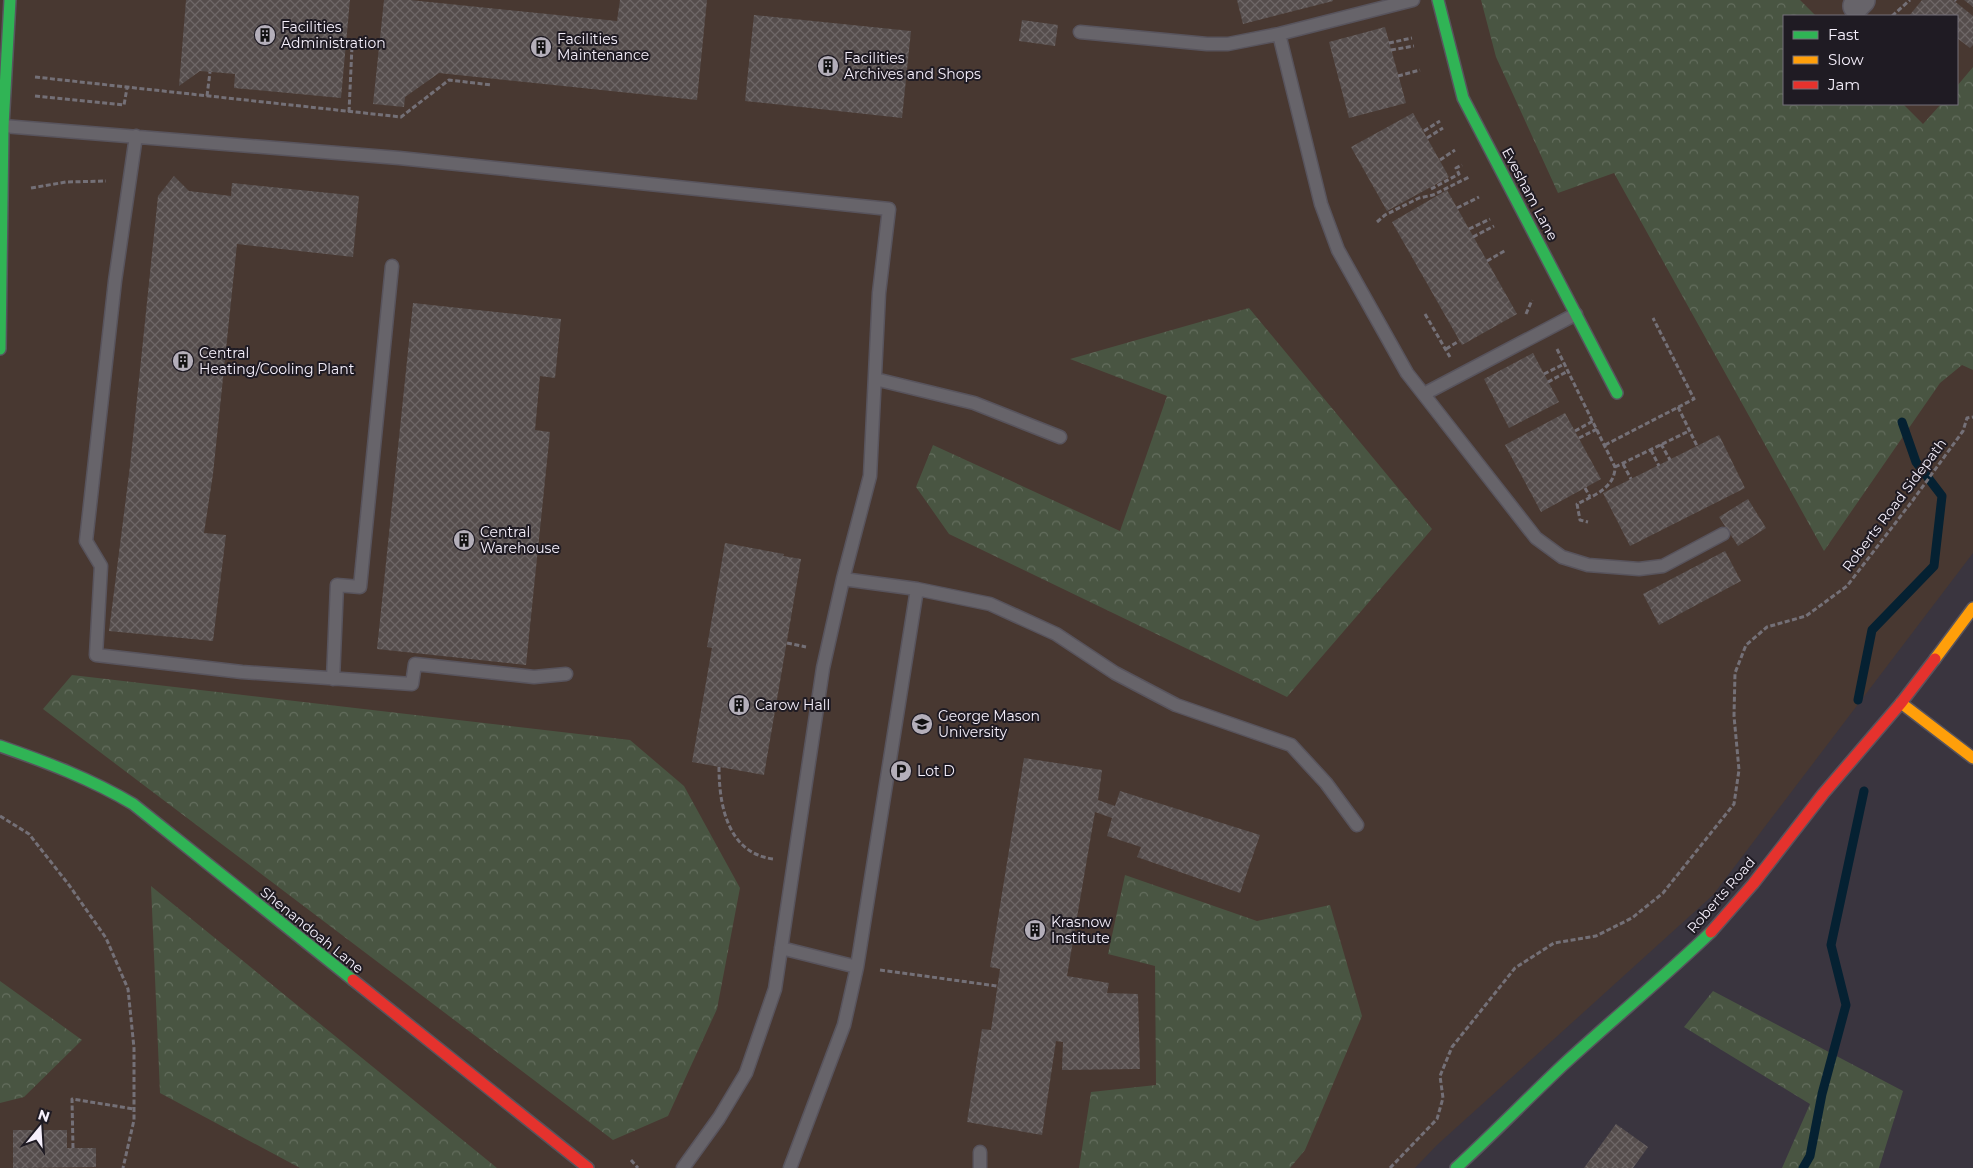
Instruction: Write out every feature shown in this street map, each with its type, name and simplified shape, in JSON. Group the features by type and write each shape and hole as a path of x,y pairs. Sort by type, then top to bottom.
{"street":[{"path":"0,349 1,126 10,0"},
{"name":"Evesham Lane","path":"1438,0 1463,98 1617,393"},
{"name":"Roberts Road","path":"1456,1168 1563,1065 1671,970 1714,929 1753,884 1823,794 1901,703 1973,608"},
{"path":"1901,703 1973,758"},
{"name":"Shenandoah Lane","path":"0,746 78,774 104,786 133,804 588,1168"}],"lane":[{"path":"1080,32 1228,44 1279,34 1413,0"},
{"path":"1279,34 1321,204 1338,250 1407,373 1536,538 1562,557 1588,565 1639,570 1663,566 1723,534"},
{"path":"1,126 399,158 889,210 879,293 870,476 843,579 823,668 775,989 746,1073 719,1118 683,1168"},
{"path":"136,136 115,282 86,541 101,566 96,655 242,672 412,684 414,664 534,678 566,674"},
{"path":"333,679 337,585 360,587 392,266"},
{"path":"1424,394 1576,314"},
{"path":"875,379 974,403 1060,437"},
{"path":"843,579 917,589 990,604 1056,634 1115,673 1176,705 1291,745 1326,783 1357,825"},
{"path":"790,1168 844,1025 857,967 917,589"},
{"path":"781,948 857,967"},
{"path":"980,1152 980,1168"}],"path":[{"path":"1895,15 1910,0"},
{"path":"1389,43 1412,38"},
{"path":"349,112 352,46"},
{"path":"1391,50 1414,46"},
{"path":"1398,76 1420,70"},
{"path":"207,96 210,72"},
{"path":"30,76 401,117 449,80 492,85"},
{"path":"29,94 39,97 124,105 126,88"},
{"path":"1424,131 1440,121"},
{"path":"1427,138 1443,128"},
{"path":"1440,160 1455,150"},
{"path":"1431,189 1459,174 1456,168 1462,165"},
{"path":"1377,222 1385,215 1419,198 1433,195 1469,177"},
{"path":"23,189 66,182 130,180"},
{"path":"1457,208 1479,197"},
{"path":"1469,229 1490,219"},
{"path":"1473,237 1494,226"},
{"path":"1487,261 1506,250"},
{"path":"1425,314 1462,374"},
{"path":"1605,445 1694,399 1653,318"},
{"path":"1546,329 1615,467 1612,481 1602,491 1577,504 1580,520 1588,522"},
{"path":"1446,349 1459,341"},
{"path":"1544,374 1564,364"},
{"path":"1548,382 1568,371"},
{"path":"1678,407 1697,446"},
{"name":"Roberts Road Sidepath","path":"1390,1168 1437,1119 1443,1098 1440,1076 1452,1047 1515,968 1554,943 1596,936 1632,918 1663,892 1734,804 1739,770 1734,716 1736,673 1746,645 1767,627 1806,616 1848,586 1914,500 1963,431 1967,418 1973,417"},
{"path":"1575,431 1593,421"},
{"path":"1578,438 1597,429"},
{"path":"1615,467 1689,431"},
{"path":"1661,444 1670,460"},
{"path":"1651,450 1659,466"},
{"path":"1623,464 1631,479"},
{"path":"1585,488 1590,497"},
{"path":"787,643 812,649"},
{"path":"719,767 722,809 732,830 744,848 760,857 779,860"},
{"path":"0,816 29,834 69,885 106,938 128,989 134,1048 134,1120 123,1168"},
{"path":"857,967 997,986"},
{"path":"73,1148 72,1098 134,1109"},
{"path":"632,1160 638,1168"}],"shaded area":[{"name":"George Mason University","path":"0,0 1973,0 1973,553 1713,895 1437,1145 1415,1168 0,1168"}],"green space":[{"path":"1481,0 1800,0 1815,15 1783,15 1783,105 1904,105 1923,124 1940,105 1958,105 1958,85 1973,67 1973,370 1962,365 1940,383 1824,551 1614,173 1558,193 1496,57"},
{"path":"1249,308 1432,529 1287,697 949,534 916,487 933,445 1120,531 1167,396 1070,359"},
{"path":"72,675 630,740 684,786 740,888 717,1009 668,1116 613,1140 43,709"},
{"path":"1125,875 1257,921 1330,905 1362,1016 1305,1150 1290,1168 1079,1168 1091,1092 1156,1085 1155,966 1108,954"},
{"path":"151,886 497,1168 300,1168 160,1093"},
{"path":"0,981 82,1040 24,1097 0,1103"},
{"path":"1713,991 1903,1091 1879,1168 1782,1168 1810,1104 1684,1027"}],"building":[{"name":"Facilities Administration","path":"186,0 350,0 341,98 234,88 235,74 200,71 179,86"},
{"name":"Facilities Maintenance","path":"384,0 410,0 617,21 620,0 707,0 697,100 439,73 405,97 404,107 373,104"},
{"path":"1237,0 1333,0 1333,1 1243,24"},
{"path":"1922,0 1953,0 1973,16 1973,45 1970,48 1958,39 1958,15 1910,15"},
{"path":"1964,0 1973,0 1973,7"},
{"name":"Facilities Archives and Shops","path":"754,15 911,31 902,118 745,101"},
{"path":"1022,20 1058,25 1055,46 1019,41"},
{"path":"1385,27 1406,103 1349,118 1329,42"},
{"path":"1413,113 1449,177 1387,211 1351,147"},
{"name":"Central Heating/Cooling Plant","path":"174,176 189,191 231,196 232,183 359,196 353,257 237,244 213,474 204,533 226,535 213,641 109,631 130,466 158,196"},
{"path":"1447,190 1517,314 1462,345 1392,222"},
{"name":"Central Warehouse","path":"413,303 561,319 555,378 540,376 535,430 550,432 526,665 377,649"},
{"path":"1533,353 1559,402 1509,428 1484,379"},
{"path":"1565,413 1601,479 1541,512 1505,445"},
{"path":"1719,435 1745,488 1630,546 1603,493"},
{"path":"1748,499 1766,528 1738,546 1719,517"},
{"name":"Carow Hall","path":"725,543 801,559 764,775 692,762 712,648 707,647"},
{"path":"1725,551 1741,581 1659,625 1643,594"},
{"name":"Krasnow Institute","path":"1024,758 1102,770 1098,800 1115,806 1120,791 1260,835 1240,893 1137,857 1141,847 1107,836 1112,818 1095,812 1067,976 1109,983 1107,993 1138,994 1140,1069 1062,1070 1063,1042 1056,1041 1042,1135 967,1122 982,1029 991,1030 1000,969 990,967"},
{"path":"1616,1124 1648,1147 1633,1168 1584,1168"},
{"path":"13,1130 67,1130 67,1148 96,1148 96,1167 13,1168"}],"waterway":[{"path":"1858,700 1872,630 1934,566 1942,496 1916,462 1902,422"},
{"path":"1803,1168 1810,1156 1822,1094 1846,1005 1831,945 1864,791"}],"traffic: fast":[{"path":"0,349 3,126 10,0"},
{"path":"1438,0 1463,98 1617,393"},
{"path":"0,746 68,772 133,804 353,980"},
{"path":"1456,1168 1563,1065 1711,932"}],"traffic: slow":[{"path":"1935,659 1973,608"},
{"path":"1901,703 1973,758"}],"traffic: jam":[{"path":"1711,932 1753,884 1823,794 1901,703 1935,659"},
{"path":"353,980 588,1168"}],"place":[{"name":"Facilities Administration","path":"265,35"},
{"name":"Facilities Maintenance","path":"541,47"},
{"name":"Facilities Archives and Shops","path":"828,66"},
{"name":"Central Heating/Cooling Plant","path":"183,361"},
{"name":"Central Warehouse","path":"464,540"},
{"name":"Carow Hall","path":"739,705"},
{"name":"George Mason University","path":"922,724"},
{"name":"Lot D","path":"901,771"},
{"name":"Krasnow Institute","path":"1035,930"}]}
